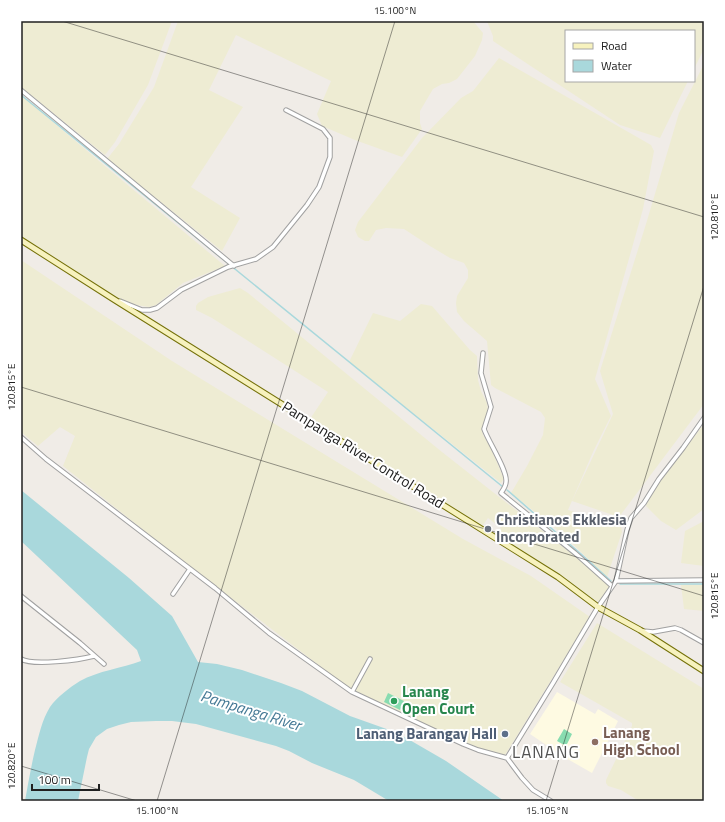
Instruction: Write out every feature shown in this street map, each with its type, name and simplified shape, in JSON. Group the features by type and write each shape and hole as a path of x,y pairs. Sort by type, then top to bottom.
{"main road":[{"name":"Pampanga River Control Road","path":"21,240 558,577 598,607 640,630 704,671"}],"street":[{"path":"21,90 231,266"},
{"path":"115,300 142,310 157,308 181,290 231,266 256,259 273,247 307,205 319,187 330,157 330,138 323,129 286,110"},
{"path":"484,353 481,373 491,407 484,429 500,461 506,479 506,483 501,493 612,586"},
{"path":"507,758 598,607 616,581 627,530 632,518 659,478 704,418"},
{"path":"21,436 46,459 190,569 269,633 352,692 463,744 507,758 533,790 551,801"},
{"path":"172,594 190,569"},
{"path":"616,581 704,580"},
{"path":"21,596 104,664"},
{"path":"640,630 653,632 675,628 704,643"},
{"path":"21,659 30,662 73,661 94,656"},
{"path":"352,692 370,659"}],"shaded area":[{"path":"21,21 172,21 148,85 115,142 105,155 21,87"},
{"path":"178,21 473,21 483,33 482,40 475,56 457,79 433,89 420,111 420,123 422,129 402,157 322,126 317,114 331,81 236,35 209,90 243,107 191,187 240,218 222,251 107,159 119,144 154,87"},
{"path":"487,21 704,21 704,49 695,67 695,30 565,30 565,82 688,82 660,138 620,125 493,41 493,36"},
{"path":"499,58 651,145 654,151 643,209 595,379 611,416 593,452 568,510 621,527 622,532 607,577 560,532 511,493 543,435 545,418 541,412 491,385 487,341 464,321 457,312 457,296 468,278 468,270 464,263 450,258 404,229 386,228 376,230 369,241 365,241 358,237 355,230 358,222 422,138 461,98 473,91"},
{"path":"704,64 704,404 619,517 572,501 613,414 600,371 679,113"},
{"path":"21,95 225,266 183,283 156,305 149,307 136,305 117,299 21,237"},
{"path":"21,260 172,361 463,539 531,576 590,617 505,755 471,746 351,690 166,548 63,466 75,436 60,427 38,446 21,432"},
{"path":"240,288 442,452 591,569 609,586 608,591 600,603 496,536 501,528 488,518 481,528 399,474 310,419 328,392 212,318 196,310 198,303 208,297"},
{"path":"421,304 432,306 477,356 478,380 481,391 487,403 488,411 482,428 483,435 490,446 504,479 501,483 349,362 373,313 400,321"},
{"path":"704,424 704,509 676,530 661,521 646,506 652,491"},
{"path":"704,521 704,566 681,563 685,531"},
{"path":"681,585 704,585 704,611 684,609"},
{"path":"597,623 704,689 704,801 639,801 621,790 608,786 606,783 632,723 560,682"},
{"path":"557,692 595,714 598,709 618,721 592,773 564,757 530,734"}],"green space":[{"name":"Lanang Open Court","path":"388,693 404,701 400,710 384,702"},
{"path":"564,729 572,734 566,746 557,741"}],"water":[{"name":"Pampanga River","path":"21,490 129,578 172,616 198,662 217,664 242,670 281,683 302,691 350,716 395,732 446,761 504,801 389,801 354,780 276,746 196,724 156,721 131,722 119,725 107,729 96,737 89,749 78,801 25,801 39,733 45,717 53,703 80,681 102,672 141,661 137,650 21,541"}],"waterway":[{"path":"21,95 503,487"},
{"path":"507,490 611,581"},
{"path":"620,584 704,584"}],"place":[{"name":"Christianos Ekklesia Incorporated","path":"488,529"},
{"name":"Lanang Open Court","path":"394,701"},
{"name":"Lanang Barangay Hall","path":"505,734"},
{"name":"Lanang High School","path":"595,742"}],"district":[{"name":"LANANG","path":"546,752"}]}
